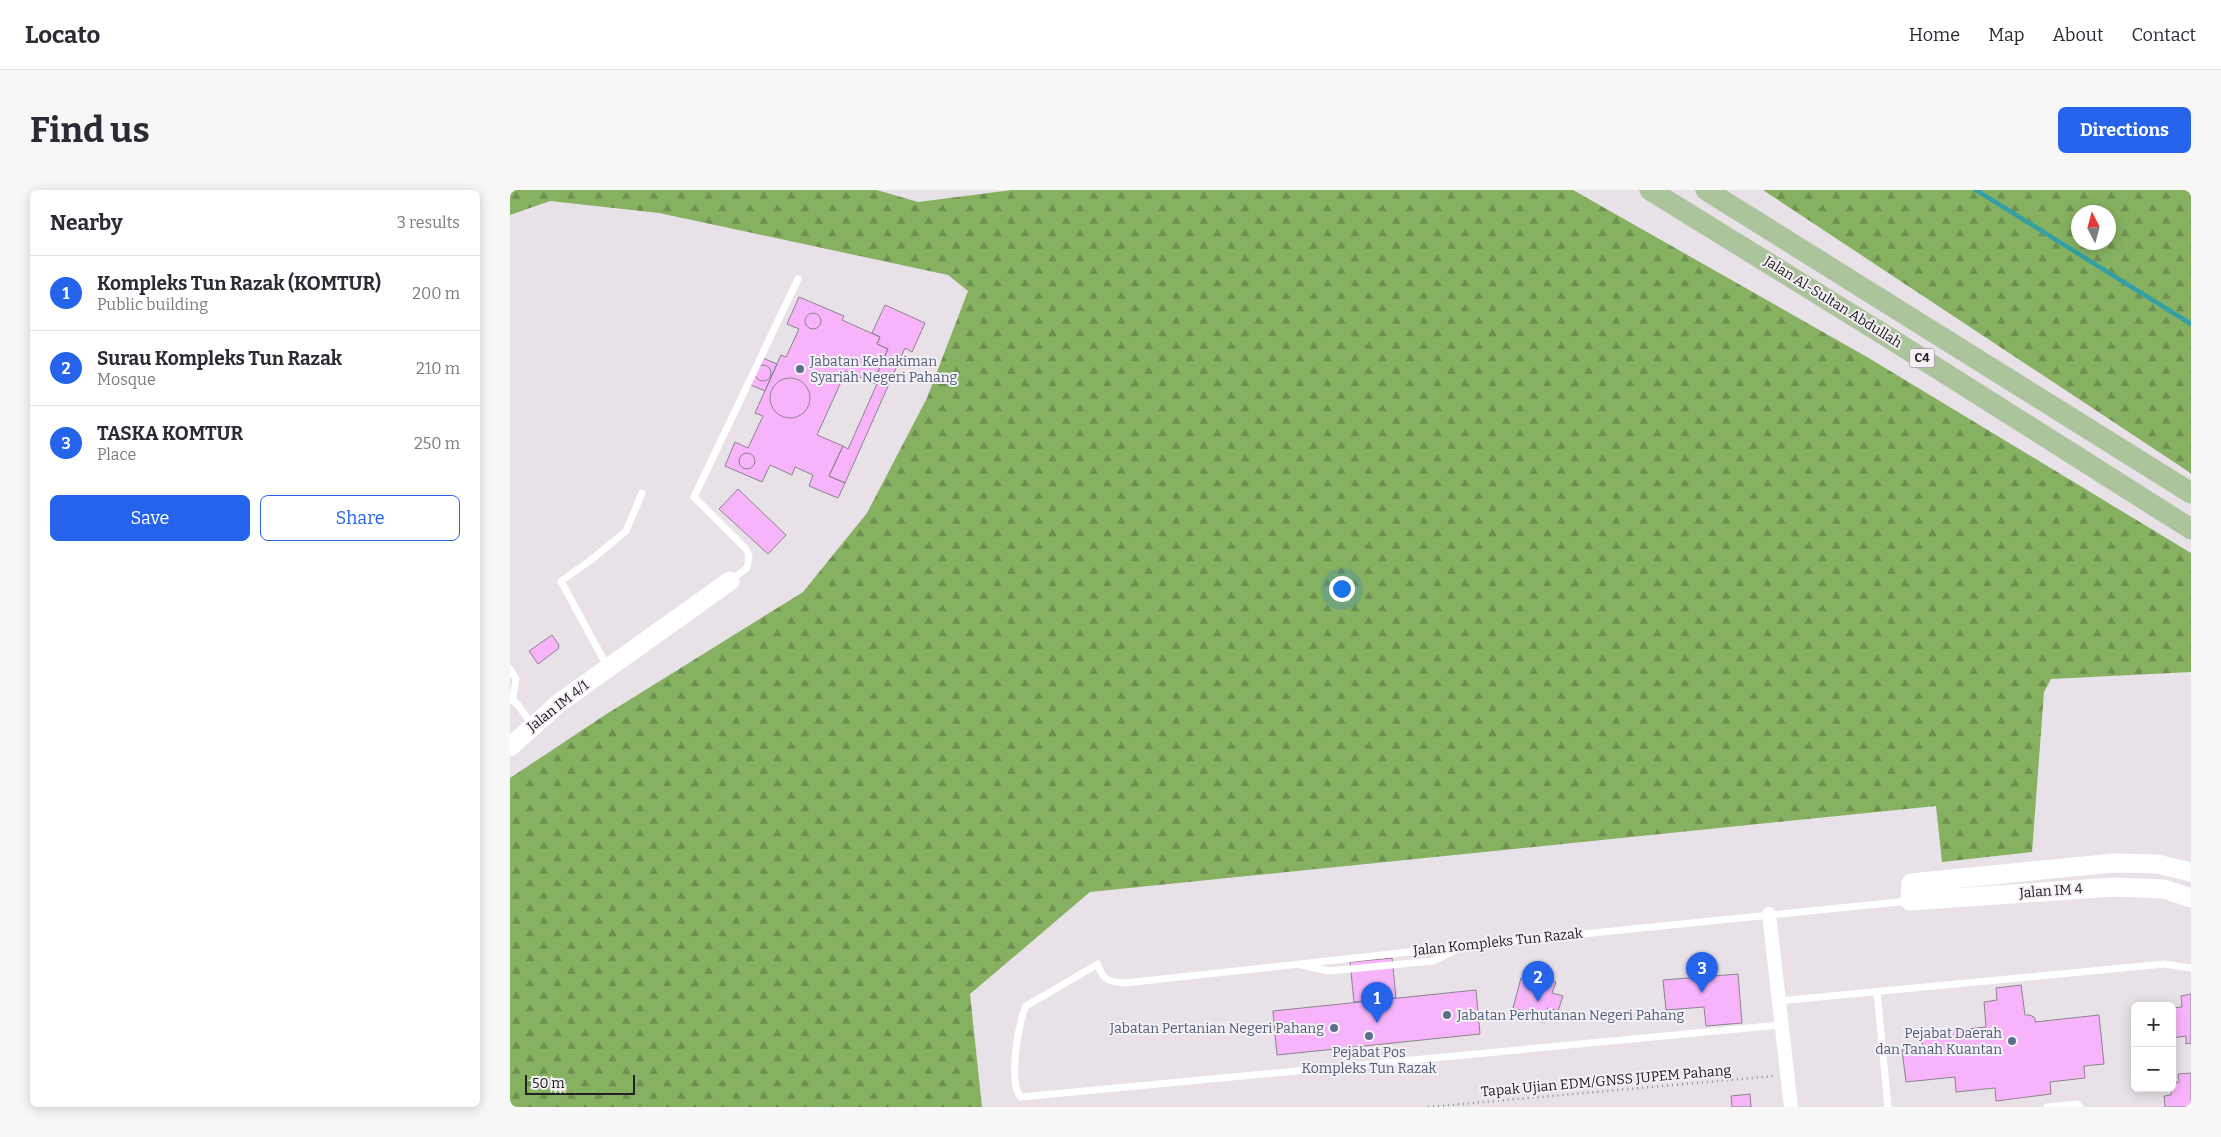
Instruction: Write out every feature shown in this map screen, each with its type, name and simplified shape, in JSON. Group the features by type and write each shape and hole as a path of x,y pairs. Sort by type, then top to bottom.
{"main road":[{"name":"Jalan Al-Sultan Abdullah","path":"1650,190 1891,338 2191,529"},
{"name":"Jalan Al-Sultan Abdullah","path":"1706,190 2191,493"}],"street":[{"name":"Jalan IM 4/1","path":"510,747 533,725 608,668 730,581"},
{"name":"Jalan IM 4","path":"1911,892 2114,863 2157,864 2191,872"},
{"name":"Jalan IM 4","path":"1911,892 2114,886 2164,889 2191,898"},
{"path":"1769,914 1785,1075 1791,1107"}],"lane":[{"path":"730,581 747,568 749,555 746,549 694,497 798,279"},
{"path":"608,668 561,581 591,560 626,531 642,493"},
{"path":"510,669 516,679 511,698 533,725"},
{"name":"Jalan Kompleks Tun Razak","path":"1781,1025 1021,1097 1014,1086 1020,1017 1026,1006 1098,964 1101,975 1110,982 1125,983 1769,914 1911,892"},
{"path":"1296,964 1329,971 1433,961 1464,946"},
{"path":"1778,1002 2164,964 2191,968"},
{"path":"1877,992 1888,1107"},
{"path":"2046,1107 2077,1104 2080,1107"}],"path":[{"name":"Tapak Ujian EDM/GNSS JUPEM Pahang","path":"1428,1107 1785,1075"}],"green space":[{"path":"510,190 877,190 918,202 1012,190 1573,190 1867,357 2191,553 2191,672 2051,679 2044,692 2032,852 1942,862 1936,806 1090,892 970,994 982,1107 510,1107 510,778 605,715 803,592 867,513 927,398 968,291 948,275 659,213 550,201 510,215"},
{"path":"1763,190 2191,190 2191,474 2189,472"}],"building":[{"path":"799,297 844,316 842,320 880,337 877,344 888,349 873,383 846,371 817,435 843,446 829,476 845,483 838,498 809,486 813,475 795,467 792,475 770,465 762,482 725,466 735,442 748,448 763,416 755,413 781,355 786,357 799,329 787,324"},
{"path":"885,305 925,323 912,352 905,348 845,483 829,476 843,446 848,449 877,384 873,383 888,349 877,344 880,337 872,333"},
{"path":"813,313 819,315 821,321 819,327 813,329 807,327 805,321 807,315"},
{"path":"758,356 777,364 765,391 746,383"},
{"path":"763,365 771,373 763,381 755,373"},
{"path":"790,378 804,384 810,398 804,412 790,418 776,412 770,398 776,384"},
{"path":"744,453 750,453 755,458 753,467 744,469 739,464 739,458"},
{"path":"738,489 786,535 768,554 719,509"},
{"path":"552,635 559,645 558,649 538,664 529,651"},
{"path":"1392,958 1396,998 1354,1002 1350,962"},
{"path":"1738,974 1742,1023 1706,1026 1704,1007 1666,1010 1663,980"},
{"path":"1537,977 1556,982 1552,993 1563,996 1558,1011 1548,1008 1544,1022 1527,1018 1529,1013 1513,1008 1521,978 1535,983"},
{"name":"Pejabat Daerah dan Tanah Kuantan","path":"2021,985 2025,1015 2035,1018 2035,1022 2099,1015 2104,1064 2084,1066 2085,1078 2050,1082 2051,1094 1996,1101 1995,1088 1956,1092 1955,1077 1906,1082 1902,1050 1923,1048 1921,1034 1986,1027 1984,1002 1997,1000 1996,988"},
{"path":"1476,990 1480,1034 1277,1055 1273,1011"},
{"path":"2191,994 2191,1043 2186,1044 2186,1036 2176,1037 2176,1008 2182,1007 2181,996"},
{"path":"2191,1073 2191,1107 2165,1107 2164,1096 2171,1095 2171,1092 2176,1092 2176,1082 2179,1082 2178,1074"},
{"path":"1750,1094 1751,1107 1732,1107 1731,1096"}],"waterway":[{"path":"1976,190 2191,324"}],"place":[{"name":"Jabatan Kehakiman Syariah Negeri Pahang","path":"800,369"},
{"name":"TASKA KOMTUR","path":"1702,993"},
{"name":"Surau Kompleks Tun Razak","path":"1538,1002"},
{"name":"Jabatan Perhutanan Negeri Pahang","path":"1447,1015"},
{"name":"Kompleks Tun Razak (KOMTUR)","path":"1377,1023"},
{"name":"Jabatan Pertanian Negeri Pahang","path":"1334,1028"},
{"name":"Pejabat Pos Kompleks Tun Razak","path":"1369,1036"},
{"name":"Pejabat Daerah dan Tanah Kuantan","path":"2012,1041"}]}
